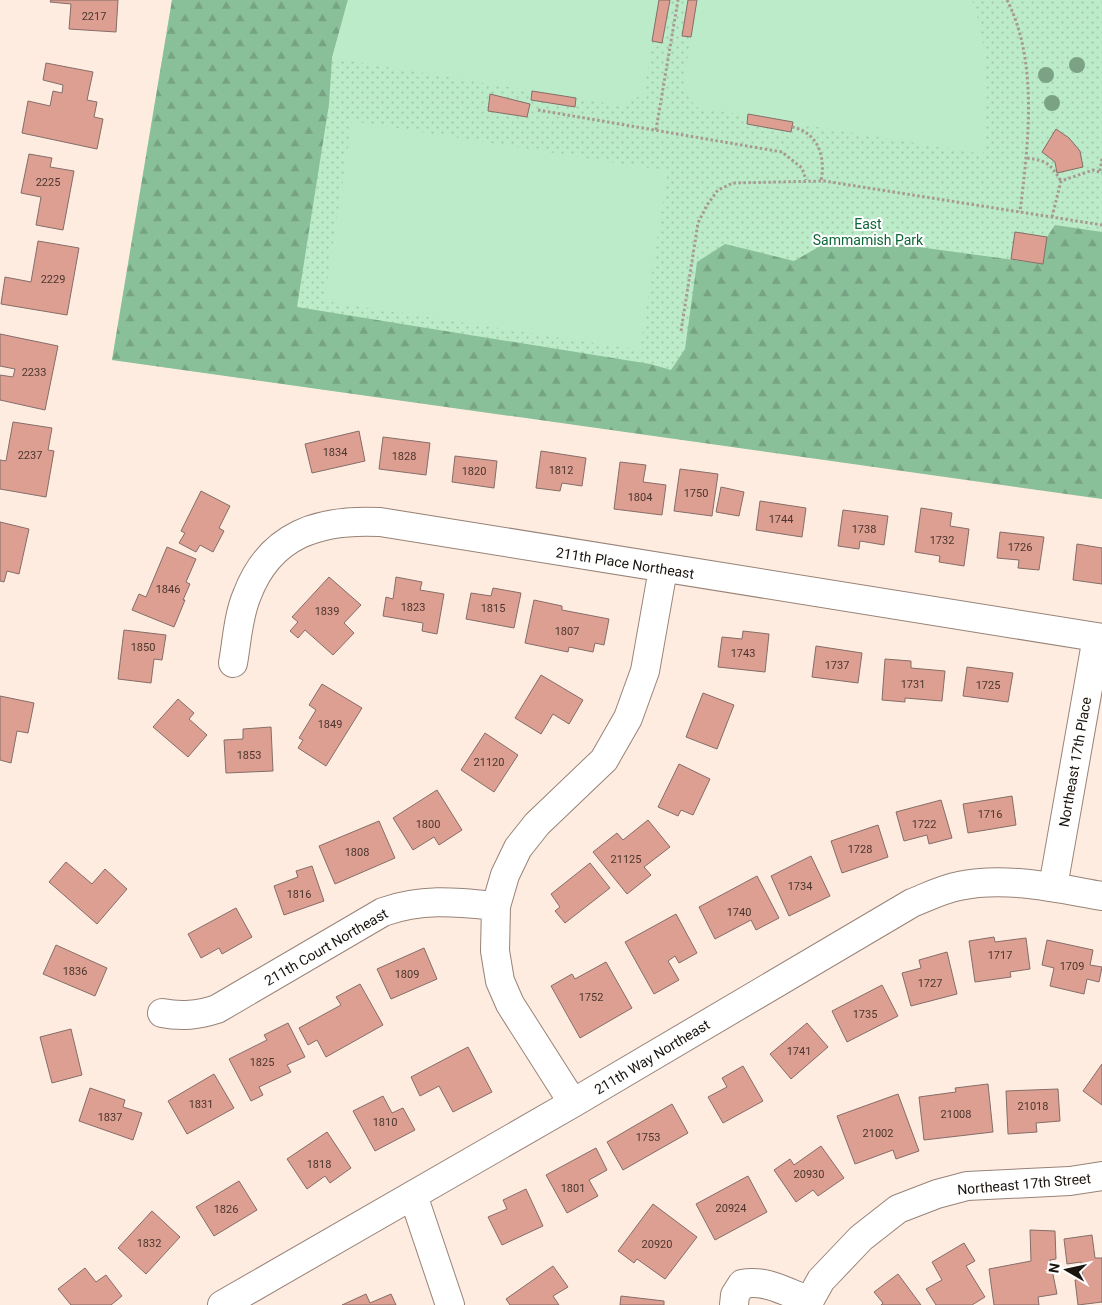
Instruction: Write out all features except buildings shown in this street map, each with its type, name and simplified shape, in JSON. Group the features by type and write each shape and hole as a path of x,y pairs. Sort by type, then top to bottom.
{"street":[{"name":"211th Place Northeast","path":"233,664 246,596 260,570 275,550 291,538 329,524 355,521 380,522 663,569 1100,637"},
{"path":"573,1103 510,1004 500,981 495,950 496,906 505,875 518,848 537,824 604,760 628,718 645,671 663,569"},
{"name":"Northeast 17th Place","path":"1053,887 1100,637"},
{"name":"211th Way Northeast","path":"222,1305 573,1103 912,903 958,886 980,882 1053,887 1102,896"},
{"name":"211th Court Northeast","path":"162,1013 178,1016 199,1015 217,1009 384,912 404,904 447,901 496,906"},
{"name":"Northeast 17th Street","path":"734,1305 735,1295 742,1284 754,1282 779,1288 808,1303 821,1280 861,1238 898,1209 937,1194 968,1186 1070,1181 1102,1176"},
{"path":"413,1195 450,1305"}],"path":[{"path":"656,130 678,0"},
{"path":"1007,0 1021,38 1029,115 1027,158 1020,212"},
{"path":"538,110 782,152 802,168 806,180"},
{"path":"792,127 799,128 815,140 823,159 824,167 821,181"},
{"path":"1027,158 1044,160 1050,165 1061,181 1052,217"},
{"path":"1061,181 1093,170 1101,172 1102,158"},
{"path":"681,331 698,223 707,205 718,190 733,183 821,181 1102,225"}],"green space":[{"name":"East Sammamish Park","path":"172,0 1102,0 1102,498 112,360"},
{"path":"172,0 348,0 332,58 329,104 297,307 650,364 671,370 685,349 697,262 725,244 794,261 838,236 1043,264 1047,237 1055,225 1102,232 1102,499 112,360"},
{"path":"348,0 659,0 644,93 624,106 332,58"},
{"path":"697,0 972,0 978,19 985,57 986,115 983,154 695,107 683,86"},
{"path":"352,121 668,171 640,350 324,301"}]}
